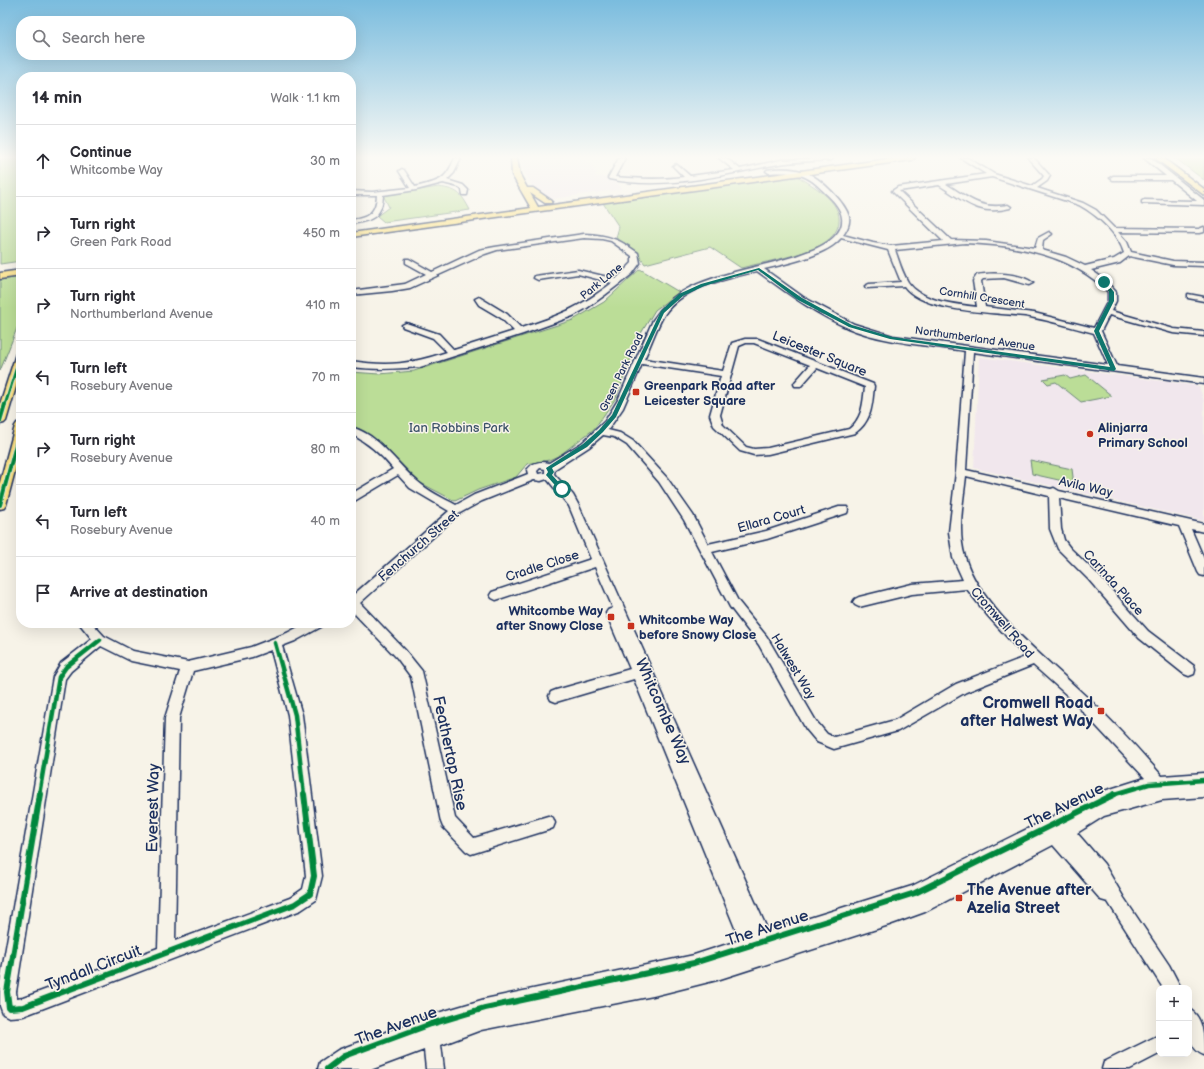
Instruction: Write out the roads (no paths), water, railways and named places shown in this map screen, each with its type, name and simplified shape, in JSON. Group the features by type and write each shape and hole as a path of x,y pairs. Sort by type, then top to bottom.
{"main road":[{"path":"356,234 501,208"},
{"path":"356,227 503,208"},
{"path":"0,269 16,266"},
{"path":"0,276 16,274"},
{"path":"0,421 16,370"},
{"path":"0,505 16,447"}],"street":[{"path":"356,221 365,219 377,212 379,208"},
{"path":"842,208 846,217 846,226 841,236 872,245 891,248 949,242 977,241 1038,250 1064,258 1084,269 1104,282 1112,292 1112,301 1097,331 1114,369"},
{"path":"913,208 949,242"},
{"path":"987,208 1003,208"},
{"path":"1088,208 1094,211 1124,242 1128,254"},
{"path":"1113,230 1200,231 1204,229"},
{"path":"1038,250 1040,239 1049,234"},
{"name":"Park Lane","path":"356,293 407,286 482,252 497,248 592,236 613,240 625,247 634,255 636,263 629,274 600,297 582,309 562,318 420,364 371,368 356,365"},
{"name":"Green Park Road","path":"543,474 585,446 601,431 614,415 662,312 681,295 703,285 804,256 826,248 841,236"},
{"path":"869,286 906,284 891,248"},
{"path":"1084,269 1117,262 1128,254 1173,263 1204,264"},
{"path":"409,261 431,274"},
{"name":"Northumberland Avenue","path":"759,269 800,299 851,326 892,338 969,350 1204,381"},
{"path":"538,278 578,272 617,282"},
{"path":"981,308 977,281 980,277 995,275 1019,279 1029,283"},
{"name":"Cornhill Crescent","path":"906,284 912,290 925,298 942,304 1026,314 1097,331"},
{"path":"1191,296 1204,299"},
{"path":"478,299 504,316 520,332"},
{"path":"1106,312 1173,331 1204,334"},
{"path":"406,324 436,336 452,353"},
{"name":"Leicester Square","path":"745,341 755,341 870,386 865,419 860,426 852,431 768,451 754,452 743,449 719,426 715,415 726,374 735,345 745,341"},
{"name":"Cromwell Road","path":"969,350 961,472 954,532 959,558 970,584 992,613 1035,659 1074,693 1121,743 1134,764 1158,789"},
{"path":"639,361 726,374"},
{"path":"798,384 815,365"},
{"name":"Halwest Way","path":"601,431 630,442 663,480 689,518 734,604 762,641 811,725 822,738 834,743 898,725 961,688 1035,659"},
{"path":"356,432 367,438 385,453 399,470 414,484 456,510"},
{"path":"0,482 10,452 16,447"},
{"path":"356,495 399,470"},
{"name":"Avila Way","path":"961,472 1054,492 1204,528"},
{"name":"Fenchurch Street","path":"356,599 456,510 478,498 543,474"},
{"name":"Whitcombe Way","path":"543,474 564,501 594,562 642,671 760,950"},
{"name":"Carinda Place","path":"1054,492 1055,529 1060,542 1114,600 1130,622 1163,651 1189,670"},
{"name":"Ellara Court","path":"706,549 767,535 843,510"},
{"path":"1183,523 1204,572"},
{"name":"Cradle Close","path":"496,595 594,562"},
{"path":"859,602 912,589 970,584"},
{"name":"Feathertop Rise","path":"356,607 401,654 417,675 448,822 472,846 548,822"},
{"path":"89,628 100,640 131,656 188,667 252,652 291,637 308,628"},
{"name":"Tyndall Circuit","path":"100,640 66,667 58,677 7,992 9,1008 23,1007 295,904 310,894 314,876 295,715 276,643"},
{"name":"Everest Way","path":"166,952 172,718 188,667"},
{"path":"556,696 642,671"},
{"name":"The Avenue","path":"327,1069 344,1056 431,1032 457,1031 480,1021 653,987 717,971 760,950 889,917 919,906 1056,829 1101,810 1158,789 1204,780"},
{"name":"The Avenue","path":"1158,789 1204,790"},
{"path":"1056,829 1089,875 1118,904 1163,971 1170,985"},
{"path":"1190,1021 1197,1039"},
{"path":"431,1032 435,1069"},
{"name":"The Avenue","path":"350,1069 402,1048 431,1032"},
{"path":"1111,1069 1156,1046"}],"place":[{"name":"Greenpark Road after Leicester Square","path":"636,392"},
{"name":"Alinjarra Primary School","path":"1090,434"},
{"name":"Whitcombe Way after Snowy Close","path":"611,617"},
{"name":"Whitcombe Way before Snowy Close","path":"631,626"},
{"name":"Cromwell Road after Halwest Way","path":"1101,711"},
{"name":"The Avenue after Azelia Street","path":"959,898"}],"park label":[{"name":"Ian Robbins Park","path":"459,427"}]}
